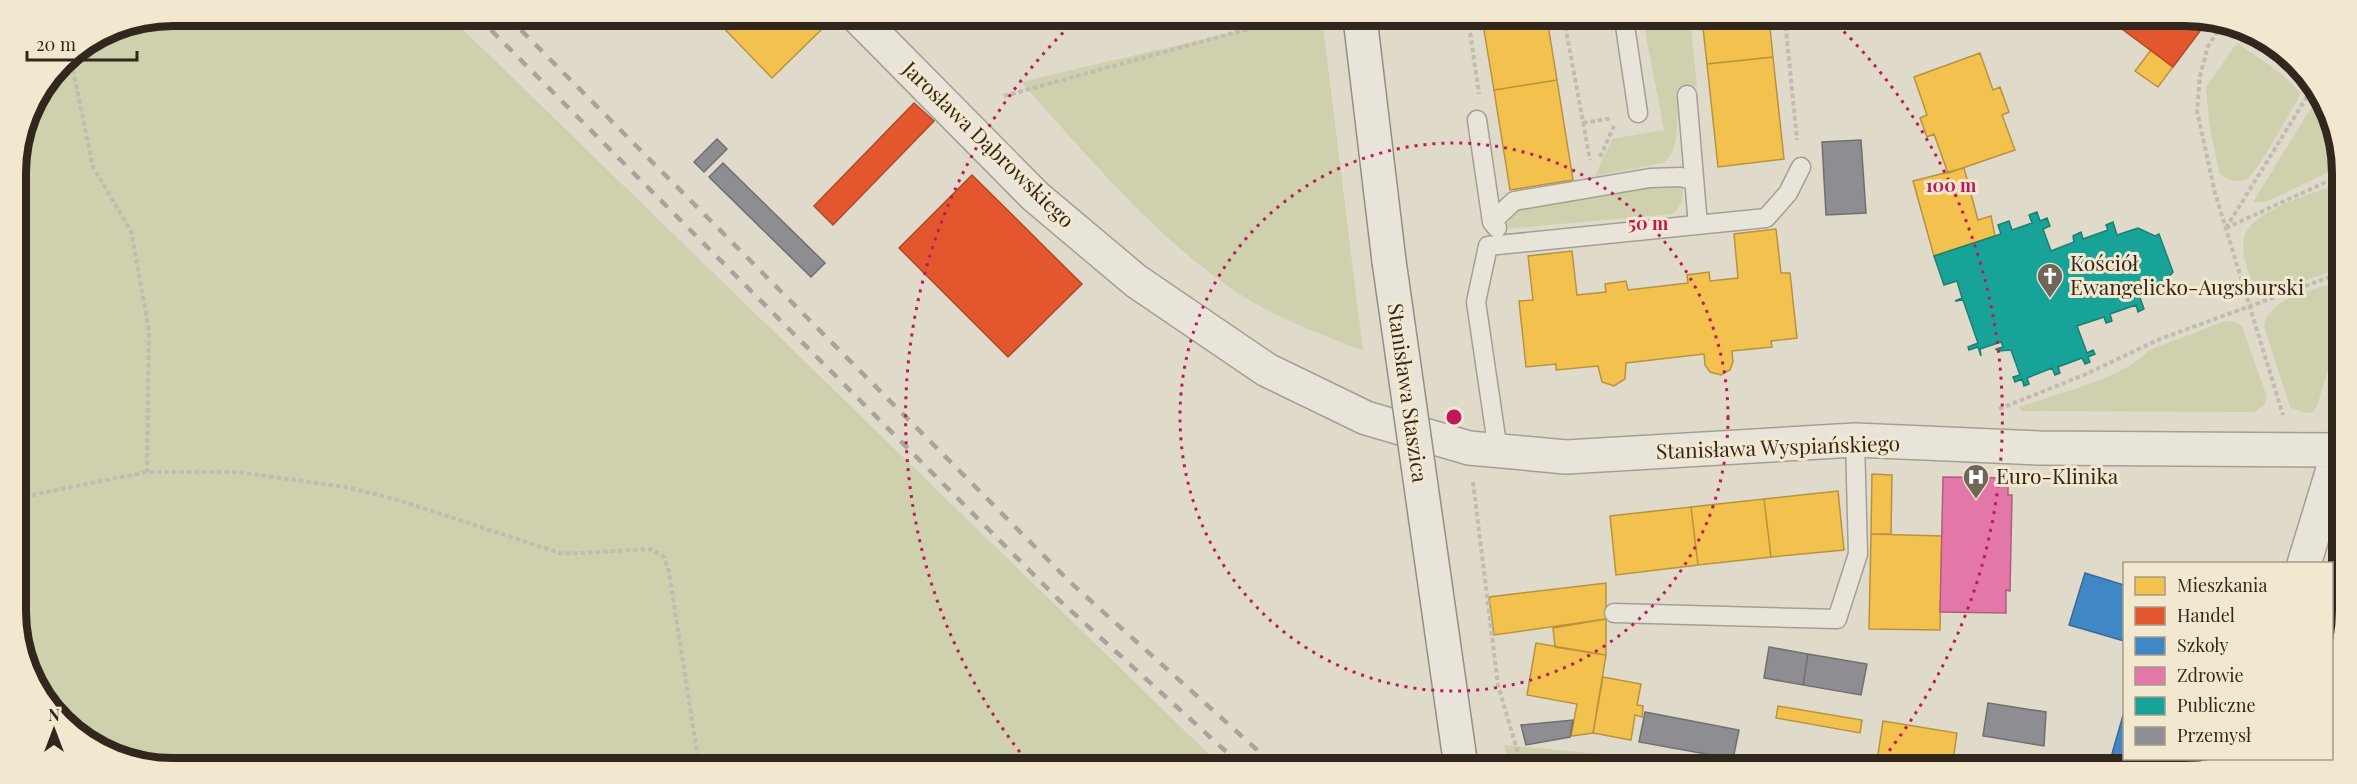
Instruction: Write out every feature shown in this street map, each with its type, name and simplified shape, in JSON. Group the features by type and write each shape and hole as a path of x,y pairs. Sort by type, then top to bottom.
{"street":[{"name":"Stanisława Staszica","path":"1361,25 1389,261 1460,758"},
{"name":"Jarosława Dąbrowskiego","path":"867,26 1035,196 1136,281 1267,370 1366,418"},
{"name":"Stanisława Wyspiańskiego","path":"1366,418 1484,450 1566,457 1855,440 2039,448 2332,451"},
{"path":"2305,562 2332,471"}],"lane":[{"path":"1625,25 1638,113"},
{"path":"1687,95 1698,225"},
{"path":"1477,120 1492,222 1510,243"},
{"path":"1484,450 1476,302 1488,246 1766,218 1788,193 1801,167"},
{"path":"1492,222 1514,201 1594,181 1681,177 1694,181"},
{"path":"1614,613 1837,619 1858,554 1855,440"}],"path":[{"path":"1004,96 1261,25"},
{"path":"1469,25 1482,114 1477,120"},
{"path":"1565,25 1594,181"},
{"path":"1786,25 1797,140"},
{"path":"2219,29 2208,46 2200,76 2197,111 2215,194 2286,424"},
{"path":"72,65 93,167 131,231 149,331 147,471"},
{"path":"2282,68 2285,65"},
{"path":"2226,228 2309,94"},
{"path":"1594,181 1617,117"},
{"path":"2226,228 2332,179"},
{"path":"1990,413 2084,375 2160,339 2332,276"},
{"path":"1484,450 1498,685 1519,758"},
{"path":"26,496 147,471 237,472 345,487 398,500 563,554 651,549 664,558 669,572 698,758"}],"green space":[{"path":"1261,25 1323,25 1363,351 1268,310 1238,293 1207,271 1178,247 1123,194 1021,82"},
{"path":"1649,25 1691,25 1697,86 1678,89 1676,140 1669,158 1663,163 1595,176 1612,139 1664,130 1645,31"},
{"path":"163,26 459,26 1213,758 172,758 134,754 91,734 84,729 84,700 55,700 41,677 28,641 26,621 27,153 30,134 45,99 62,75 75,62 99,45 125,33"},
{"path":"2237,43 2283,75 2301,93 2254,172 2241,181 2230,179 2219,173 2209,122 2206,87"},
{"path":"2314,103 2329,143 2332,170 2266,202 2253,202"},
{"path":"1671,182 1682,188 1683,192 1678,208 1672,214 1506,229 1504,226 1522,208"},
{"path":"2332,186 2332,271 2271,293 2257,286 2249,275 2243,249 2245,234 2259,218 2292,201"},
{"path":"2332,284 2332,356 2317,406 2312,413 2290,407 2264,326 2267,316 2274,308 2283,301"},
{"path":"2225,321 2235,322 2242,326 2267,397 2265,404 2254,412 2022,411 2019,407 2106,377 2123,369 2149,350"},
{"path":"1504,745 1643,758 1507,758"}],"building: Mieszkania":[{"path":"1483,25 1548,25 1557,80 1494,90"},
{"path":"1703,25 1770,25 1773,57 1707,64"},
{"path":"721,26 819,26 822,29 772,78"},
{"path":"2151,50 2173,67 2158,87 2135,71"},
{"path":"1980,53 1993,90 2000,87 2009,112 2002,115 2015,150 1948,173 1934,134 1927,137 1920,118 1927,115 1914,77"},
{"path":"1773,57 1784,159 1718,167 1707,64"},
{"path":"1557,80 1573,180 1510,190 1494,90"},
{"path":"1964,168 1978,220 1991,216 1995,236 1934,256 1913,181"},
{"path":"1776,229 1781,273 1790,273 1797,338 1771,341 1772,347 1732,351 1733,362 1730,370 1721,375 1710,372 1705,365 1704,354 1626,363 1625,379 1614,386 1602,382 1598,366 1556,370 1556,364 1526,367 1519,301 1533,300 1528,256 1572,251 1577,295 1606,292 1605,284 1626,281 1628,290 1688,283 1687,275 1709,272 1710,281 1738,278 1734,234"},
{"path":"1872,474 1892,475 1891,534 1871,534"},
{"path":"1838,491 1844,550 1771,557 1764,499"},
{"path":"1764,499 1771,557 1698,565 1691,507"},
{"path":"1691,507 1698,565 1616,575 1610,516"},
{"path":"1871,534 1942,536 1940,630 1869,629"},
{"path":"1606,583 1606,619 1494,635 1489,597"},
{"path":"1606,619 1606,655 1555,647 1553,628"},
{"path":"1536,643 1606,655 1593,733 1571,736 1577,704 1527,695"},
{"path":"1603,677 1641,684 1637,705 1643,706 1642,717 1635,715 1631,740 1593,733"},
{"path":"1778,706 1862,720 1860,733 1776,718"},
{"path":"1883,721 1957,733 1953,758 1877,758"}],"building: Handel":[{"path":"2117,25 2203,27 2173,67"},
{"path":"914,103 934,121 833,225 814,206"},
{"path":"972,175 1082,284 1008,357 899,248"}],"building: Szkoły":[{"path":"2085,573 2123,585 2123,641 2069,625"},
{"path":"2123,715 2123,758 2111,757"}],"building: Zdrowie":[{"path":"1943,477 2008,478 2008,495 2012,495 2010,591 2006,590 2006,613 1940,612"}],"building: Publiczne":[{"name":"Kościół Ewangelicko-Augsburski","path":"2037,212 2040,221 2047,218 2050,226 2043,229 2051,251 2074,242 2073,236 2081,232 2083,239 2108,230 2106,225 2113,222 2117,235 2138,228 2155,236 2159,234 2173,272 2160,287 2139,295 2144,309 2138,312 2136,305 2110,314 2112,321 2106,323 2104,317 2077,326 2087,353 2093,350 2095,354 2088,357 2090,362 2085,364 2082,358 2058,367 2060,373 2055,375 2052,368 2027,378 2029,384 2024,386 2022,379 2015,382 2013,377 2020,375 2011,350 1998,351 1996,349 2003,347 2001,342 1980,349 1981,356 1978,347 1969,350 1968,347 1978,343 1963,300 1955,301 1962,298 1957,281 1944,285 1934,256 2001,234 1998,225 2009,221 2012,230 2032,223 2029,215"}],"building: Przemysł":[{"path":"717,139 727,149 704,172 694,162"},
{"path":"1861,140 1866,213 1826,215 1822,142"},
{"path":"723,163 825,263 811,277 709,177"},
{"path":"1769,647 1808,654 1803,685 1764,678"},
{"path":"1808,654 1867,664 1861,695 1803,685"},
{"path":"1988,703 2046,712 2044,746 1983,736"},
{"path":"1645,712 1739,730 1733,758 1639,742"},
{"path":"1573,720 1570,737 1526,745 1521,725"}],"railway":[{"path":"487,26 1059,600 1233,758"},
{"path":"517,26 1071,583 1266,758"}],"place":[{"name":"Kościół Ewangelicko-Augsburski","path":"2050,299"},
{"name":"Euro-Klinika","path":"1976,500"}]}
